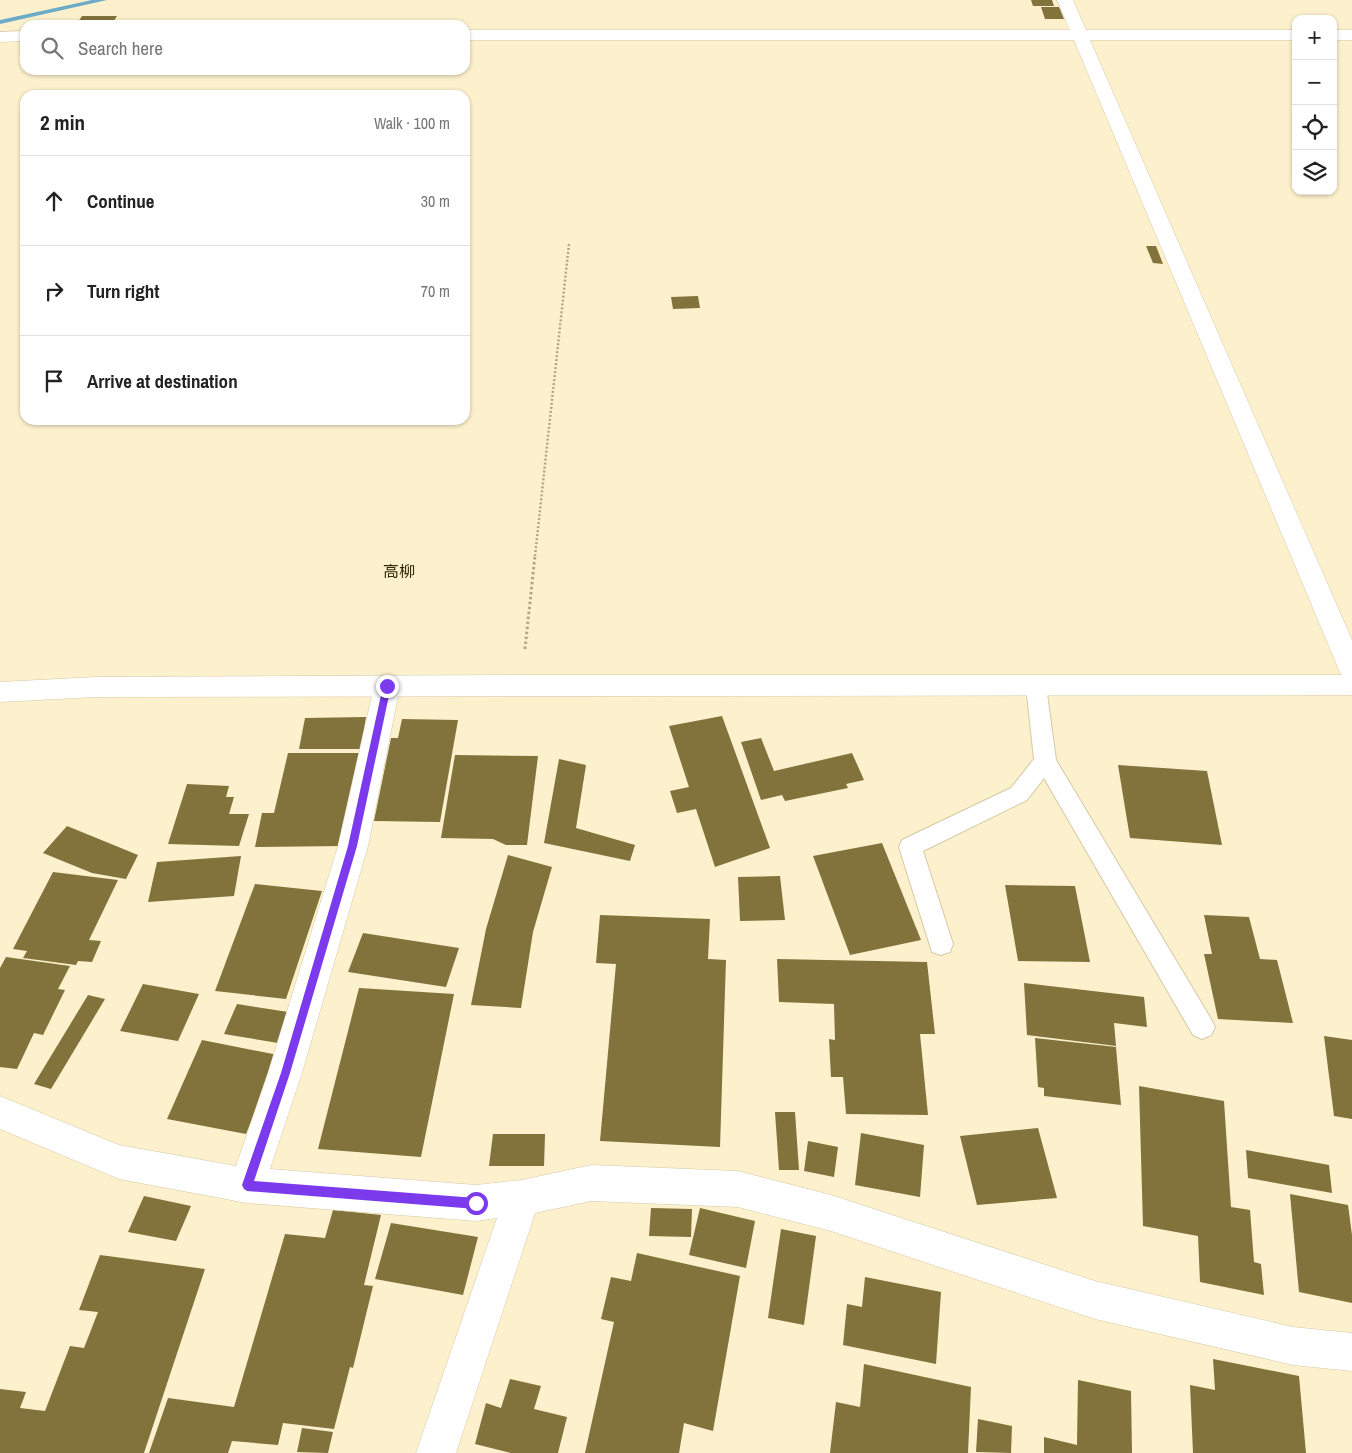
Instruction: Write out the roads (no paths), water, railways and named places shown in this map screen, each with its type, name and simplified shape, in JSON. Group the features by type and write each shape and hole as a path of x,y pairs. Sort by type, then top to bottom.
{"street":[{"path":"1066,0 1352,670"},
{"path":"470,35 1292,35"},
{"path":"1337,35 1352,35"},
{"path":"0,37 20,36"},
{"path":"0,692 96,687 1352,685"},
{"path":"247,1185 286,1073 353,846 387,686"},
{"path":"0,1112 119,1162 247,1185 476,1203 522,1198 591,1184 738,1188 831,1213 1095,1300 1292,1346 1352,1352"},
{"path":"436,1453 522,1198"}],"lane":[{"path":"1036,686 1045,761 1202,1027"},
{"path":"941,944 910,847 1020,794 1045,761"}],"waterway":[{"path":"0,22 103,0"}],"district":[{"name":"高柳","path":"399,571"}]}
